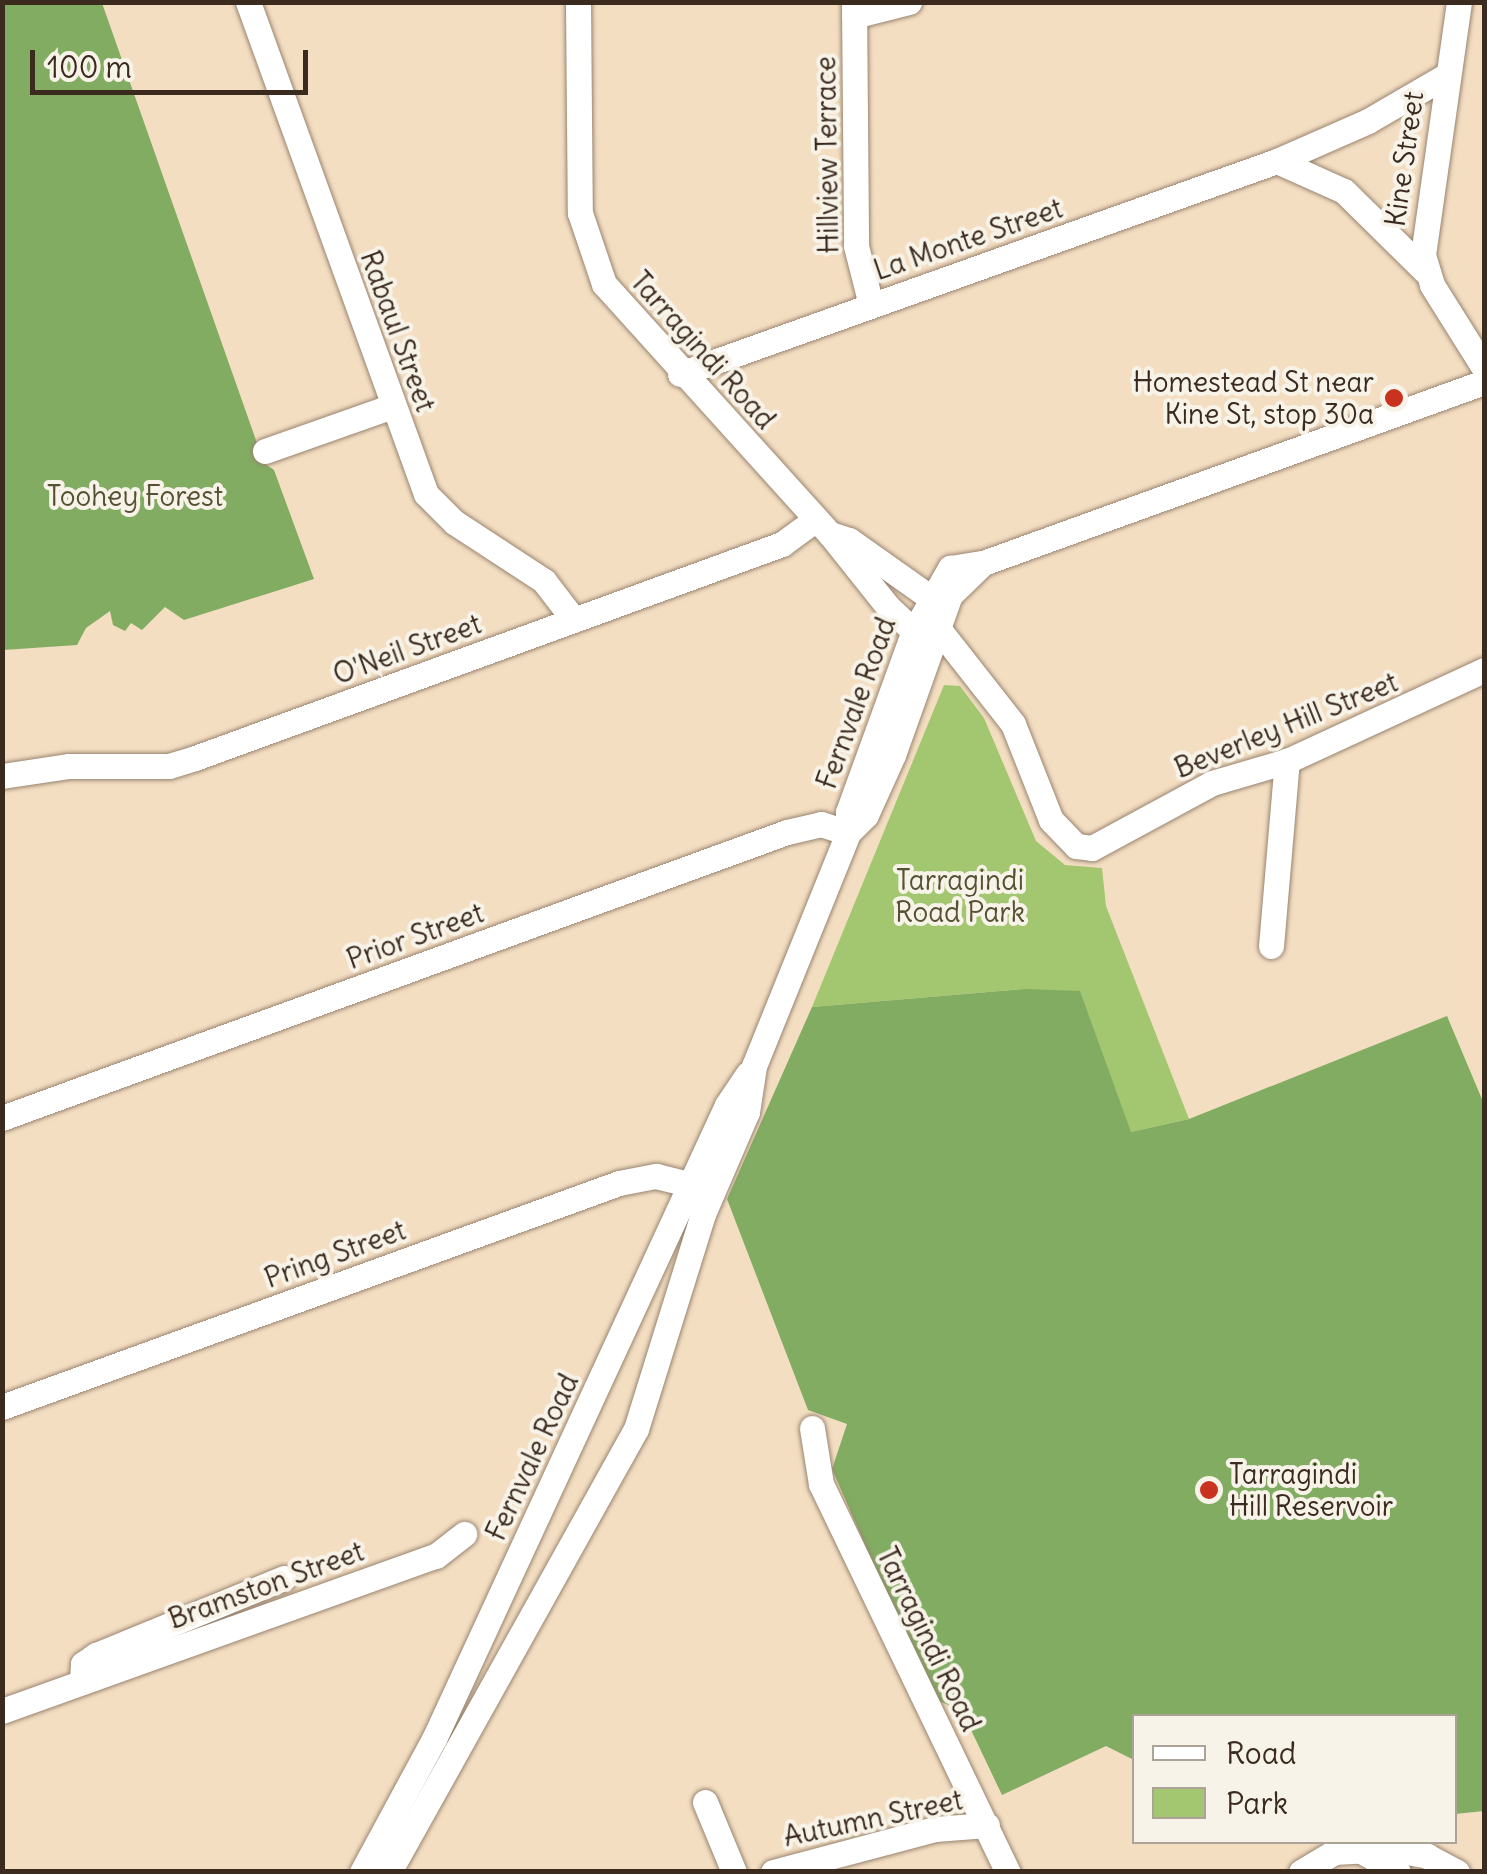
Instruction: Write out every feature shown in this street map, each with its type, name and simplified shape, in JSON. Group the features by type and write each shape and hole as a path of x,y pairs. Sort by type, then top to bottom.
{"street":[{"name":"Rabaul Street","path":"248,2 415,471 438,510 544,581 574,620"},
{"name":"Tarragindi Road","path":"578,2 584,238 604,284 680,374 823,526 839,552 926,629"},
{"path":"854,9 909,2"},
{"name":"Kine Street","path":"1459,2 1422,236 1426,271 1484,368"},
{"name":"Hillview Terrace","path":"854,9 856,246 871,305"},
{"name":"La Monte Street","path":"680,374 1277,162 1368,121 1446,75"},
{"path":"1277,162 1344,191 1426,271"},
{"path":"926,629 928,596 950,568 984,563 1484,382"},
{"path":"264,450 393,406"},
{"name":"Tarragindi Road","path":"823,526 928,596"},
{"name":"O'Neil Street","path":"2,776 69,766 169,766 823,526"},
{"name":"Fernvale Road","path":"389,1872 636,1429 703,1214 746,1112 754,1066 848,833 866,815 893,755 926,629 950,595 984,563"},
{"name":"Beverley Hill Street","path":"926,629 1004,707 1051,820 1076,846 1092,848 1237,772 1287,761 1484,670"},
{"path":"1271,946 1287,761"},
{"name":"Prior Street","path":"2,1118 787,832 821,824 848,833"},
{"name":"Fernvale Road","path":"362,1872 434,1738 727,1105 754,1066"},
{"name":"Pring Street","path":"2,1407 619,1183 656,1176 691,1185"},
{"name":"Tarragindi Road","path":"812,1428 818,1477 1008,1872"},
{"name":"Bramston Street","path":"2,1711 436,1556 464,1534"},
{"name":"Bramston Street","path":"82,1682 83,1664 96,1655 284,1578"},
{"path":"705,1802 734,1872"},
{"name":"Autumn Street","path":"773,1872 935,1829 987,1824"},
{"path":"1301,1872 1325,1856 1358,1851 1414,1852 1457,1872"},
{"path":"1358,1851 1398,1872"}],"green space":[{"name":"Toohey Forest","path":"3,3 102,3 264,463 274,470 314,579 184,620 165,607 142,630 131,623 125,631 113,625 110,611 86,628 77,645 3,650"},
{"name":"Tarragindi Road Park","path":"944,685 960,686 984,718 1036,841 1065,865 1102,868 1106,906 1189,1119 1131,1132 1024,989 812,1007"},
{"path":"1024,989 1080,991 1131,1132 1189,1119 1447,1016 1484,1104 1484,1811 1457,1814 1457,1714 1132,1714 1132,1759 1106,1746 1002,1795 962,1711 932,1698 832,1469 847,1424 808,1410 727,1199 812,1007"}],"place":[{"name":"Homestead St near Kine St, stop 30a","path":"1394,398"},
{"name":"Tarragindi Hill Reservoir","path":"1209,1490"}]}
